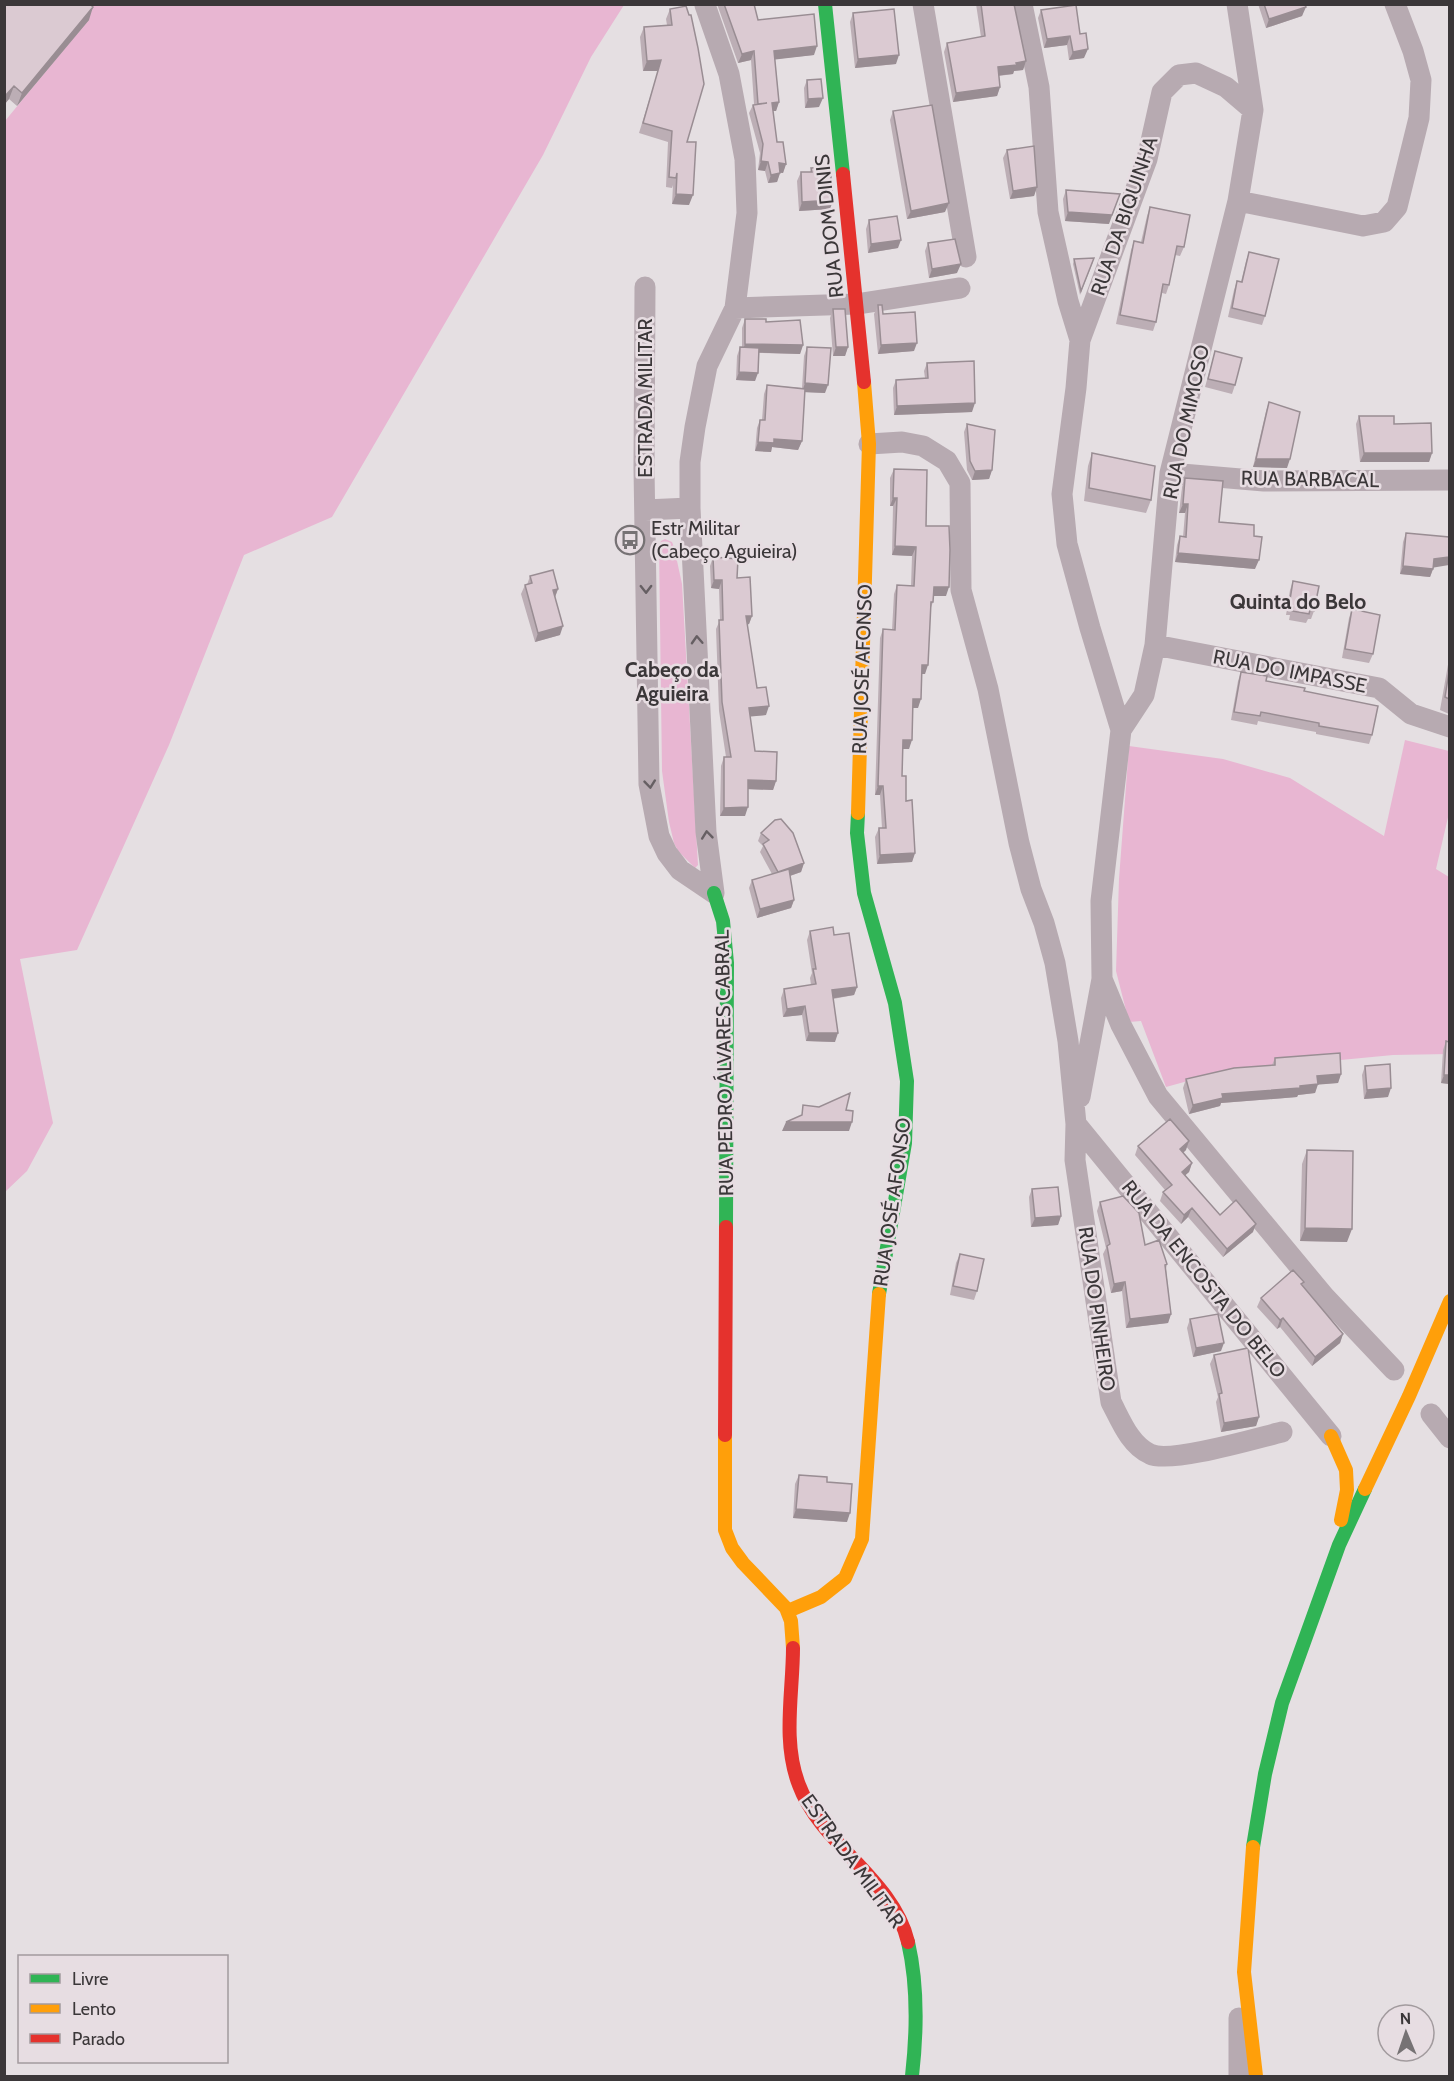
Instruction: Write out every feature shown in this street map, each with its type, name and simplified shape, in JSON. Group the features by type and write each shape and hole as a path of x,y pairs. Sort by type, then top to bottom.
{"street":[{"name":"RUA DOM DINIS","path":"825,4 857,304 869,444"},
{"path":"923,4 966,257"},
{"path":"1022,4 1039,87 1048,212 1068,301 1080,340 1062,494 1067,544 1121,730 1101,901 1102,979 1076,1124"},
{"name":"RUA DO MIMOSO","path":"1121,730 1144,695 1155,645 1170,473 1238,201 1253,110 1237,4"},
{"path":"1238,201 1363,226 1384,222 1397,207 1419,118 1421,80 1413,51 1395,4"},
{"name":"RUA PEDRO ÁLVARES CABRAL","path":"705,5 729,74 745,159 747,213 735,308 707,366 690,462 690,507 706,832 714,893 723,921 727,963 725,1530 728,1542 742,1563 782,1601 788,1611"},
{"name":"RUA DA BIQUINHA","path":"1080,340 1147,159 1162,92 1179,75 1196,73 1226,87 1253,110"},
{"name":"ESTRADA MILITAR","path":"645,287 649,784 659,836 667,853 680,870 714,893"},
{"path":"735,308 857,304 960,288"},
{"path":"869,444 902,442 923,446 947,461 960,483 961,590 988,689 1019,843 1055,963 1068,1041 1076,1124"},
{"name":"RUA JOSÉ AFONSO","path":"788,1611 821,1597 845,1578 862,1539 878,1298 905,1143 907,1080 895,1003 864,893 857,833 869,444"},
{"name":"RUA BARBACAL","path":"1170,473 1263,481 1449,480"},
{"path":"645,510 690,507"},
{"name":"RUA DO IMPASSE","path":"1155,645 1379,688 1411,714 1449,727"},
{"path":"1102,979 1121,1025 1158,1096 1324,1296 1394,1370"},
{"name":"RUA DO PINHEIRO","path":"1076,1124 1075,1160 1111,1402 1129,1436 1150,1455 1174,1456 1282,1432"},
{"name":"RUA DA ENCOSTA DO BELO","path":"1076,1124 1340,1440"},
{"path":"1239,2076 1240,1991 1244,1972 1252,1846 1265,1774 1282,1703 1339,1545 1449,1301"},
{"path":"1431,1414 1449,1438"},
{"path":"1373,1473 1366,1451 1391,1432"},
{"path":"1339,1545 1340,1522 1347,1490 1340,1440"},
{"path":"1346,1470 1358,1475 1373,1473"},
{"name":"ESTRADA MILITAR","path":"788,1611 793,1639 791,1746 793,1767 799,1786 810,1806 892,1907 907,1934 911,1952 915,2034 912,2076"},
{"path":"1244,1972 1256,2076"}],"shaded area":[{"path":"66,5 624,5 591,57 543,155 332,517 244,555 169,745 77,950 20,959 53,1123 27,1171 5,1192 5,121 88,20"},
{"path":"665,539 672,542 674,547 682,584 698,865 695,868 678,851 674,843 662,771 659,546"},
{"path":"1405,740 1449,751 1449,813 1436,869 1449,877 1449,1054 1393,1055 1224,1071 1166,1087 1141,1021 1129,1022 1116,971 1119,879 1129,746 1223,759 1290,778 1384,836"}],"building":[{"path":"4,4 90,4 93,7 22,93 14,86 5,96"},
{"path":"724,4 754,4 758,20 814,14 817,46 774,51 779,102 772,103 777,142 783,142 786,164 779,163 780,173 771,175 768,162 761,161 763,144 753,105 767,103 758,104 754,51 742,54"},
{"path":"981,4 1014,4 1026,61 1016,63 1017,65 998,67 1000,87 956,93 947,43 985,36"},
{"path":"1264,4 1305,4 1306,7 1269,19"},
{"path":"1076,5 1080,34 1086,33 1088,49 1073,52 1070,36 1047,39 1041,10"},
{"path":"686,6 691,15 704,84 687,142 696,142 693,195 676,194 677,173 676,178 669,177 672,131 643,123 661,60 647,61 644,27 672,25 670,9"},
{"path":"894,9 899,55 858,59 853,13"},
{"path":"821,79 823,98 808,99 807,80"},
{"path":"932,105 949,203 911,211 893,111"},
{"path":"1034,146 1037,187 1013,191 1007,150"},
{"path":"830,167 833,200 802,202 801,172 812,172 811,168"},
{"path":"1066,190 1120,194 1112,215 1068,212"},
{"path":"1150,207 1190,215 1184,247 1177,246 1169,285 1163,284 1156,322 1120,315 1134,241 1143,243"},
{"path":"897,216 901,240 871,244 869,220"},
{"path":"955,239 961,264 932,269 928,243"},
{"path":"1249,252 1279,259 1265,316 1232,308 1237,281 1242,282"},
{"path":"1094,258 1081,291 1074,259"},
{"path":"878,305 882,305 883,314 915,312 917,343 881,345"},
{"path":"833,309 845,309 848,347 836,347"},
{"path":"745,319 766,319 766,322 800,320 803,345 745,344"},
{"path":"740,347 759,348 758,373 739,372"},
{"path":"807,347 831,348 828,385 805,383"},
{"path":"1215,351 1242,358 1235,385 1208,379"},
{"path":"974,361 975,403 897,406 896,380 928,378 927,363"},
{"path":"767,385 805,389 802,441 774,439 774,443 758,442 760,420 765,420"},
{"path":"1269,402 1300,412 1290,459 1256,459"},
{"path":"1359,416 1394,416 1394,424 1431,423 1432,453 1364,453"},
{"path":"967,424 995,430 992,470 975,471 970,461"},
{"path":"1092,453 1155,466 1151,500 1089,488"},
{"path":"894,469 927,470 926,526 949,526 949,587 934,587 933,602 931,602 928,665 922,665 921,699 913,699 912,740 903,740 902,776 906,776 906,801 912,800 915,853 880,855 879,828 886,828 883,786 878,786 883,629 895,630 897,585 914,586 916,547 895,546 897,498 893,498"},
{"path":"1185,478 1223,481 1219,522 1254,525 1254,536 1262,537 1259,560 1178,553 1180,536 1186,537 1188,504 1183,504"},
{"path":"1406,533 1449,537 1449,557 1434,559 1433,569 1403,566"},
{"path":"713,557 738,559 737,578 750,577 752,616 746,616 757,688 766,687 769,706 749,708 755,751 777,752 776,781 748,780 748,807 724,808 724,757 731,757 722,702 719,620 723,620 722,580 714,580"},
{"path":"553,570 558,589 553,590 563,626 538,633 525,585 532,583 530,576"},
{"path":"1293,581 1319,586 1314,611 1310,610 1309,614 1292,611 1293,607 1289,606"},
{"path":"1352,609 1380,615 1373,654 1345,649"},
{"path":"1241,672 1267,676 1266,681 1305,688 1304,691 1378,706 1372,735 1319,726 1319,723 1261,712 1260,716 1234,712"},
{"path":"1449,672 1449,699 1445,697"},
{"path":"781,819 793,833 804,863 778,872 763,844 769,840 761,833 775,820"},
{"path":"789,869 794,900 760,909 752,880"},
{"path":"833,927 834,935 849,933 857,987 832,990 838,1033 809,1033 805,1006 787,1009 784,989 816,984 810,931"},
{"path":"1446,1041 1449,1042 1449,1075 1444,1075"},
{"path":"1340,1053 1341,1074 1317,1076 1318,1084 1300,1086 1300,1088 1222,1094 1223,1098 1193,1105 1186,1079 1234,1068 1275,1065 1275,1058"},
{"path":"1390,1064 1391,1088 1367,1090 1365,1066"},
{"path":"850,1093 846,1110 853,1111 852,1122 786,1122 802,1115 803,1105 819,1107"},
{"path":"1170,1119 1189,1141 1180,1149 1192,1163 1182,1172 1220,1215 1236,1200 1256,1224 1227,1249 1192,1208 1184,1215 1163,1192 1172,1185 1138,1146"},
{"path":"1307,1150 1353,1151 1352,1229 1305,1228"},
{"path":"1058,1187 1061,1216 1035,1218 1032,1189"},
{"path":"1123,1196 1139,1213 1145,1245 1159,1240 1167,1264 1165,1265 1171,1314 1130,1319 1125,1282 1114,1284 1107,1246 1110,1244 1100,1202"},
{"path":"960,1254 984,1259 977,1291 953,1286"},
{"path":"1293,1270 1304,1282 1301,1284 1343,1334 1315,1357 1283,1318 1280,1320 1261,1298"},
{"path":"1218,1314 1224,1343 1196,1348 1190,1319"},
{"path":"1248,1348 1259,1417 1224,1423 1219,1394 1222,1393 1214,1355"},
{"path":"799,1475 827,1477 827,1482 852,1484 850,1513 796,1509"}],"traffic: fast":[{"path":"825,4 843,174"},
{"path":"858,813 857,833 864,893 895,1003 907,1081 905,1143 879,1294"},
{"path":"714,893 723,921 727,963 726,1227"},
{"path":"1253,1847 1265,1774 1282,1703 1339,1545 1365,1489"},
{"path":"908,1942 914,1975 916,2009 912,2076"}],"traffic: slow":[{"path":"858,813 869,444 864,382"},
{"path":"788,1611 821,1597 845,1578 862,1539 879,1294"},
{"path":"1365,1489 1450,1301"},
{"path":"725,1435 725,1530 732,1548 743,1563 786,1608 791,1621 793,1648"},
{"path":"1331,1436 1346,1470 1347,1490 1341,1520"},
{"path":"1253,1847 1244,1972 1256,2076"}],"traffic: jam":[{"path":"843,174 864,382"},
{"path":"725,1435 726,1227"},
{"path":"793,1648 790,1734 791,1752 799,1785 809,1806 823,1826 888,1899 900,1919 908,1942"}],"place":[{"name":"Estr Militar (Cabeço Aguieira)","path":"630,540"}],"district":[{"name":"Quinta do Belo","path":"1298,602"},
{"name":"Cabeço da Aguieira","path":"672,682"}]}
